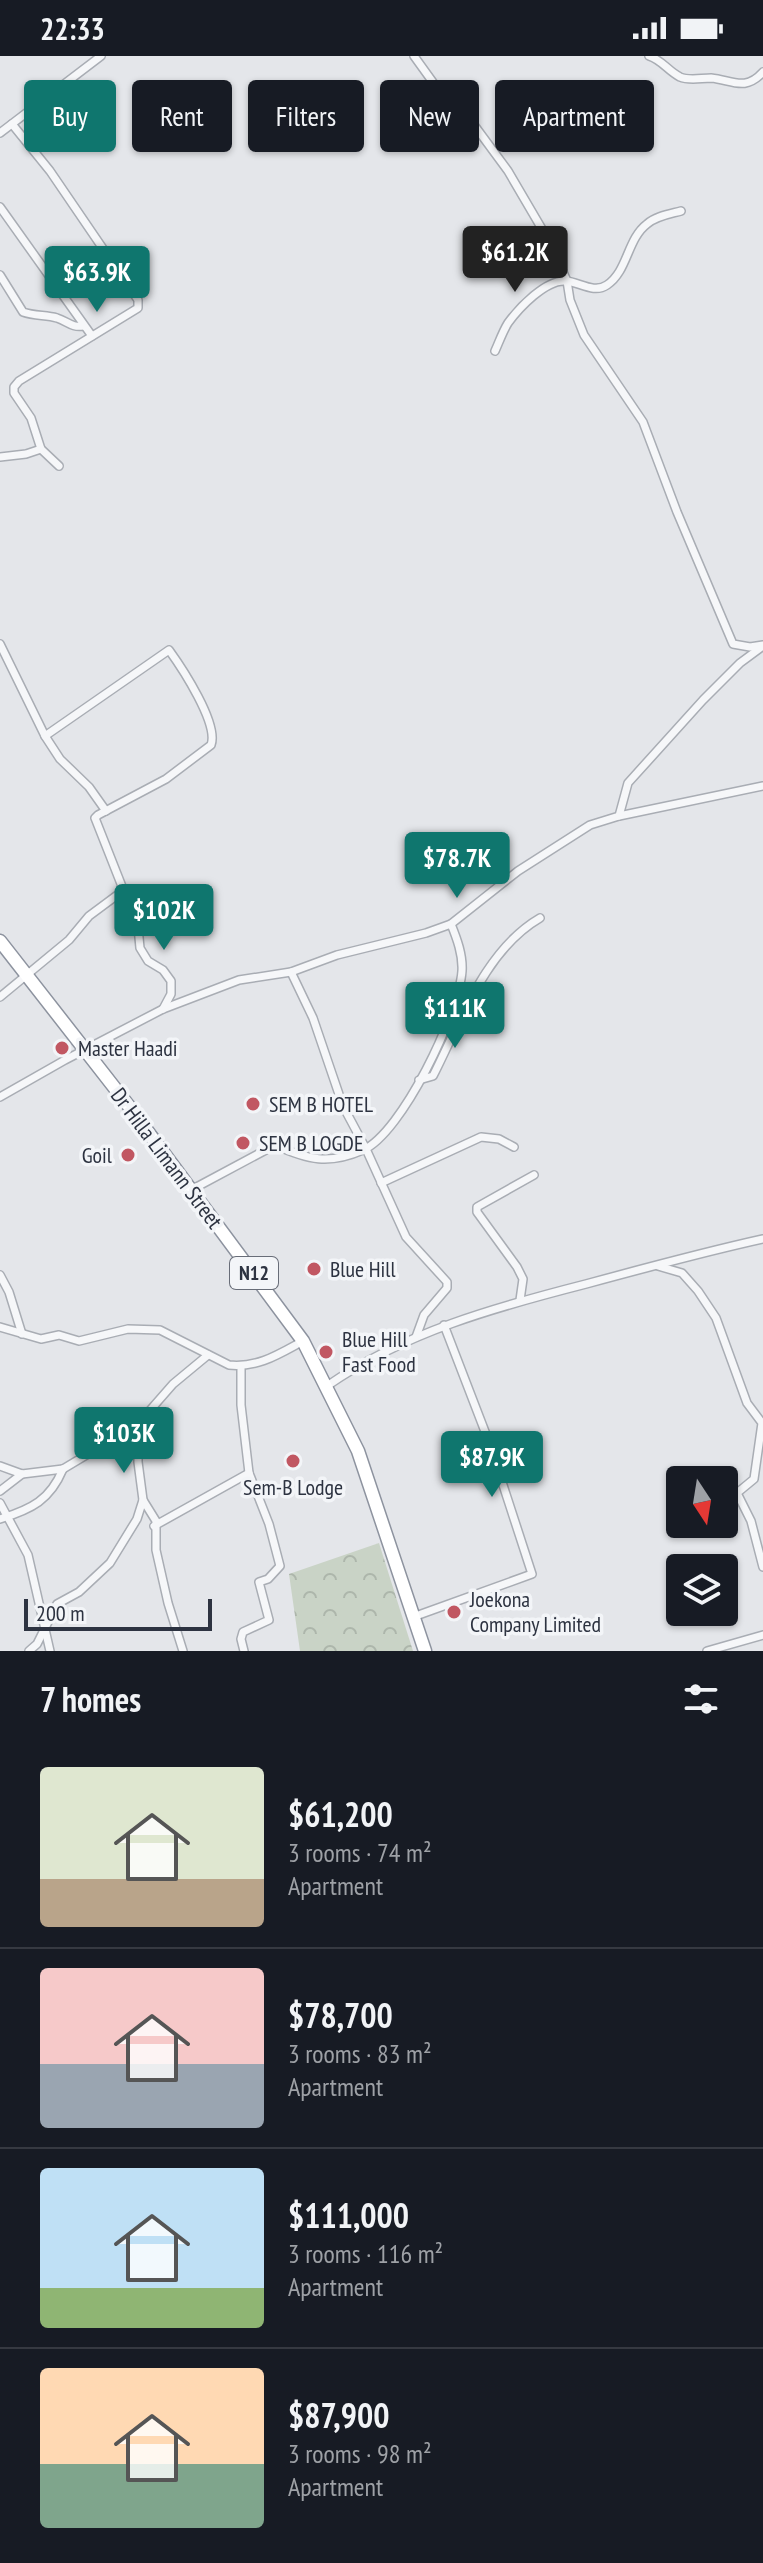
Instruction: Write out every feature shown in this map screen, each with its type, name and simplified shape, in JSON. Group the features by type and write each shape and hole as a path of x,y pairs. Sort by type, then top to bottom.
{"highway":[{"name":"Dr Hilla Limann Street","path":"0,941 303,1341 358,1451 425,1651"}],"street":[{"path":"0,133 101,56"},
{"path":"414,56 445,99 466,114 508,171 549,241 567,281 570,300 584,335 643,422 740,663"},
{"path":"649,56 660,60 676,75 715,79 731,85 756,80 763,72"},
{"path":"12,124 50,171 138,300 138,308 14,387 14,393 31,418 41,449 59,466"},
{"path":"0,207 92,336"},
{"path":"495,351 507,324 541,289 552,282 567,281 597,288 609,284 646,224 681,211"},
{"path":"0,275 23,312 37,317 55,317 76,327 83,326"},
{"path":"0,457 41,449"},
{"path":"0,644 45,736 60,759 89,787 106,811"},
{"path":"733,644 750,647 763,645"},
{"path":"619,816 628,783 740,663 763,645"},
{"path":"45,736 169,650 206,714 213,739 211,745 175,773 98,815 95,823 138,927 140,948 148,961 163,970 171,981 171,994 163,1009"},
{"path":"0,1097 163,1009 239,980 291,972 337,955 451,924 518,871 590,825 619,816 763,786"},
{"path":"0,997 69,940 89,916 124,890"},
{"path":"419,1080 433,1076 487,971 524,928 540,918"},
{"path":"191,1190 275,1145 303,1157 330,1161 366,1149 391,1127 443,1040 458,995 462,970 460,948 451,924"},
{"path":"291,972 313,1018 343,1106 406,1237 447,1282 447,1288 424,1315 416,1337"},
{"path":"381,1183 481,1137 499,1139 514,1147"},
{"path":"520,1300 523,1279 477,1212 477,1207 534,1175"},
{"path":"327,1386 444,1325 520,1300 763,1239"},
{"path":"656,1265 682,1273 704,1300 716,1318 747,1403 762,1423 754,1479 737,1493 751,1521 763,1567"},
{"path":"0,1275 9,1292 22,1334"},
{"path":"413,1617 532,1574 489,1442 444,1325"},
{"path":"0,1327 41,1339 59,1335 79,1341 128,1329 160,1330 229,1365 241,1366 273,1358 303,1341"},
{"path":"0,1466 22,1474 63,1469 138,1424 173,1384 208,1355"},
{"path":"241,1366 241,1405 249,1473 269,1524 280,1566 268,1579 259,1582 269,1620 243,1632 244,1651"},
{"path":"138,1424 138,1462 143,1500 156,1521 156,1550 183,1651"},
{"path":"4,1518 48,1496 58,1484 63,1469"},
{"path":"154,1526 249,1473"},
{"path":"0,1491 22,1474"},
{"path":"29,1651 37,1644 57,1604 79,1592 110,1563 137,1519 143,1500"},
{"path":"0,1503 4,1518 28,1555 50,1651"},
{"path":"707,1651 763,1635"}],"green space":[{"path":"379,1543 413,1651 300,1651 289,1574"}],"place":[{"name":"Master Haadi","path":"62,1048"},
{"name":"SEM B HOTEL","path":"253,1104"},
{"name":"SEM B LOGDE","path":"243,1143"},
{"name":"Goil","path":"128,1155"},
{"name":"Blue Hill","path":"314,1269"},
{"name":"Blue Hill Fast Food","path":"326,1352"},
{"name":"Sem-B Lodge","path":"293,1461"},
{"name":"Joekona Company Limited","path":"454,1612"}]}
